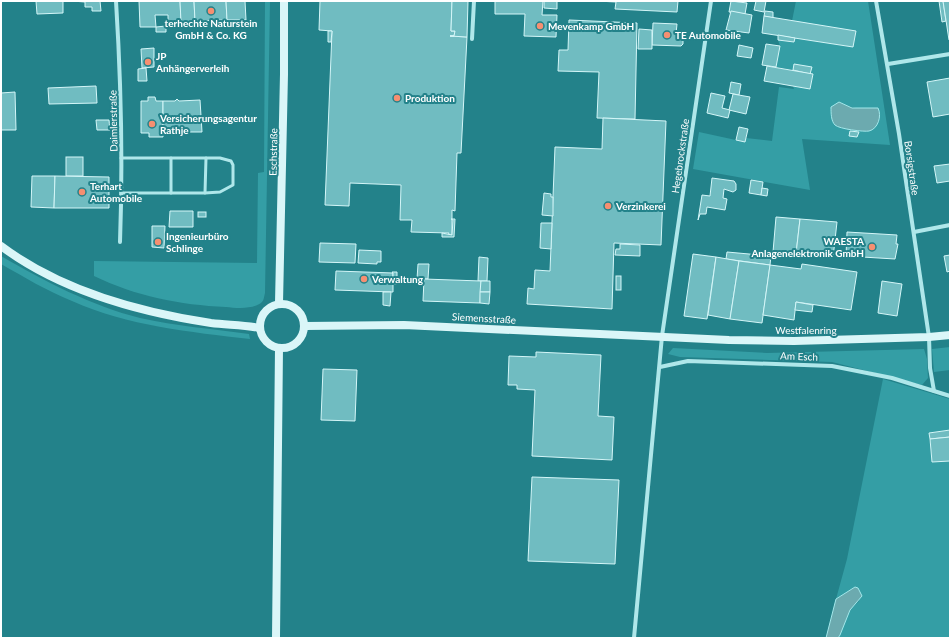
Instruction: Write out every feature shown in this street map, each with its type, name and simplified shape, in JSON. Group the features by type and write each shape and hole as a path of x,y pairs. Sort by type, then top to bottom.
{"street":[{"name":"Daimlerstraße","path":"116,1 122,193 120,242"},
{"name":"Eschstraße","path":"279,303 284,74 284,1"},
{"path":"472,39 474,1"},
{"name":"Hegebrockstraße","path":"634,638 662,336 711,1"},
{"name":"Borsigstraße","path":"876,1 888,64 929,337"},
{"path":"888,64 950,54"},
{"path":"914,232 950,225"},
{"path":"1,246 30,265 53,276 130,307 206,322 260,328"},
{"path":"279,303 287,304 300,311 305,326 300,340 294,345 279,348 266,341 260,328 260,319 264,312 271,306 279,303"},
{"name":"Siemensstraße","path":"305,326 404,325 662,336"},
{"name":"Westfalenring","path":"662,336 794,341 950,335"},
{"path":"929,337 930,368 934,391"},
{"path":"276,638 279,348"},
{"name":"Am Esch","path":"660,367 688,361 832,366 892,378 950,396"}],"lane":[{"path":"121,158 220,158 231,161 233,165 233,185 220,192 122,193"},
{"path":"171,158 171,193"},
{"path":"205,193 206,158"}],"green space":[{"path":"265,1 270,1 265,293 263,301 258,305 244,308 175,302 125,289 94,276 94,261 257,263 258,173 264,172"},
{"path":"796,1 868,1 890,145 802,139 810,190 693,169 699,132 745,142 746,138 772,141 779,87 794,89 793,86 810,89 813,74 810,74 811,67 795,64 793,70 776,67 780,46 778,40 794,42 795,38 853,47 856,31 792,21","holes":["839,102 860,109 874,108 868,131 840,128"]},
{"path":"1,256 34,275 69,292 122,313 167,323 249,334 250,339 160,327 93,310 36,284 1,264"},
{"path":"950,347 950,370 934,372 932,349"},
{"path":"673,348 767,353 924,349 927,359 928,378 922,385 832,362 680,357 668,354"},
{"path":"883,379 950,399 950,430 929,433 932,462 950,461 950,638 838,638 850,609 859,601 855,587 836,599 847,559"}],"water":[{"path":"839,102 852,108 878,108 880,115 877,125 869,131 857,131 835,125 832,119 831,107"},
{"path":"855,587 858,588 862,596 850,610 840,635 838,638 826,638 836,599"}],"building":[{"path":"36,1 63,1 63,13 37,14"},
{"path":"72,1 100,1 101,11 92,11 92,7 85,7 85,2"},
{"path":"139,1 180,1 181,22 168,22 168,15 155,15 156,27 140,27"},
{"path":"180,1 194,1 195,21 181,22"},
{"name":"terhechte Naturstein GmbH & Co. KG","path":"194,1 226,1 227,20 195,21"},
{"path":"226,1 245,1 246,20 227,20"},
{"name":"Produktion","path":"320,1 452,1 451,31 455,31 454,36 450,36 467,37 461,153 457,153 455,211 452,210 452,235 448,235 449,233 411,232 412,220 400,220 401,185 350,183 349,206 325,205 332,31 319,30"},
{"path":"452,1 468,1 467,37 450,36 454,36 455,31 451,31"},
{"name":"Mevenkamp GmbH","path":"495,1 543,1 542,15 557,15 556,37 524,36 525,14 495,14"},
{"name":"Mevenkamp GmbH","path":"544,1 557,1 557,9 544,8"},
{"path":"597,1 678,1 677,12 615,9 616,2"},
{"path":"731,1 747,3 745,14 729,12"},
{"path":"756,1 766,1 764,12 754,10"},
{"path":"939,1 943,1 946,21 942,22"},
{"path":"943,1 950,1 950,40 949,40"},
{"path":"731,11 752,15 749,33 726,30"},
{"path":"765,11 773,12 773,18 764,16"},
{"path":"764,16 856,31 853,47 762,33"},
{"path":"569,20 637,23 635,119 597,118 599,72 558,71 559,50 568,50"},
{"name":"TE Automobile","path":"653,23 677,24 676,34 683,36 683,44 681,46 652,45"},
{"path":"166,26 166,32 156,32 156,27"},
{"path":"639,29 652,30 652,49 638,49"},
{"path":"328,31 332,31 331,42 328,42"},
{"path":"778,35 795,38 794,42 778,40"},
{"path":"766,44 780,46 776,67 762,65"},
{"path":"739,45 753,48 751,58 737,56"},
{"name":"JP Anhängerverleih","path":"154,48 154,67 142,68 141,49"},
{"path":"794,64 812,67 810,74 793,70"},
{"path":"767,66 813,74 810,89 764,81"},
{"path":"146,68 147,81 138,81 138,69"},
{"path":"950,78 950,114 933,117 927,82"},
{"path":"731,82 741,84 739,95 729,93"},
{"path":"96,86 97,103 49,104 48,88"},
{"path":"15,92 16,130 1,130 1,93"},
{"path":"711,93 725,96 722,108 730,110 728,118 707,113"},
{"path":"733,94 750,97 746,114 729,110"},
{"name":"Versicherungsagentur Rathje","path":"148,97 155,97 156,101 163,101 163,137 149,137 149,133 141,133 141,101 148,101"},
{"path":"177,99 179,101 200,100 202,132 179,132 177,134 175,132 163,132 163,101 175,101"},
{"name":"Verzinkerei","path":"603,118 666,121 661,245 614,243 612,309 527,304 528,288 534,289 535,270 550,271 555,147 602,149"},
{"path":"96,120 109,120 110,130 97,130"},
{"path":"739,127 748,129 745,142 736,140"},
{"path":"850,131 859,132 857,137 849,136"},
{"path":"66,157 83,157 83,176 66,176"},
{"path":"950,164 950,181 937,183 934,166"},
{"path":"32,176 55,176 54,208 31,207"},
{"name":"Terhart Automobile","path":"55,176 109,177 109,208 54,208"},
{"path":"712,178 734,181 736,184 736,190 733,192 724,189 723,198 727,199 725,210 707,207 706,214 700,214 698,220 702,195 710,196"},
{"path":"751,180 763,182 761,195 749,193"},
{"path":"762,188 768,189 767,196 761,195"},
{"path":"544,193 551,194 551,197 553,197 553,216 542,215"},
{"path":"170,211 193,211 193,227 169,227"},
{"path":"198,212 206,212 206,217 198,217"},
{"path":"776,217 800,219 796,254 773,252"},
{"path":"451,219 455,219 454,237 442,237 442,233 452,235 453,220"},
{"path":"800,219 837,222 833,258 796,254"},
{"path":"541,223 552,223 551,249 540,248"},
{"name":"Ingenieurbüro Schlinge","path":"152,226 165,226 164,248 152,247"},
{"name":"WAESTA Anlagenelektronik GmbH","path":"847,232 897,235 896,244 898,244 895,259 846,256"},
{"path":"320,243 356,244 355,263 319,262"},
{"path":"620,244 640,245 640,256 615,255 616,249 620,249"},
{"path":"359,250 381,251 381,262 377,262 377,264 358,263"},
{"path":"727,252 771,256 770,265 726,259"},
{"path":"693,254 716,257 707,319 684,316"},
{"path":"950,255 950,271 947,272 944,256"},
{"path":"479,257 488,258 487,281 478,281"},
{"path":"716,257 739,261 730,319 708,315"},
{"path":"739,261 770,265 762,323 730,319"},
{"path":"418,264 429,264 428,279 417,279"},
{"path":"802,264 857,272 851,310 796,302 794,320 763,315 770,265 801,269"},
{"name":"Verwaltung","path":"336,271 393,273 393,292 335,290"},
{"path":"392,272 397,272 397,284 393,284"},
{"path":"616,276 621,276 621,290 616,290"},
{"path":"424,279 481,281 480,303 423,301"},
{"path":"481,281 490,281 490,292 480,292"},
{"path":"882,281 902,284 897,316 878,313"},
{"path":"383,292 391,292 390,306 383,305"},
{"path":"480,292 490,292 489,304 480,303"},
{"path":"796,302 813,305 812,312 795,310"},
{"path":"536,352 601,355 598,416 614,417 612,460 532,456 535,390 517,389 517,385 508,385 509,356 536,357"},
{"path":"323,369 357,370 355,421 321,420"},
{"path":"950,430 950,437 930,439 929,433"},
{"path":"950,437 950,461 932,462 930,439"},
{"path":"532,477 619,480 615,564 528,561"}],"place":[{"name":"terhechte Naturstein GmbH & Co. KG","path":"211,11"},
{"name":"Mevenkamp GmbH","path":"540,26"},
{"name":"TE Automobile","path":"667,35"},
{"name":"JP Anhängerverleih","path":"148,62"},
{"name":"Produktion","path":"397,98"},
{"name":"Versicherungsagentur Rathje","path":"152,124"},
{"name":"Terhart Automobile","path":"82,192"},
{"name":"Verzinkerei","path":"608,206"},
{"name":"Ingenieurbüro Schlinge","path":"158,242"},
{"name":"WAESTA Anlagenelektronik GmbH","path":"872,247"},
{"name":"Verwaltung","path":"364,279"}]}
